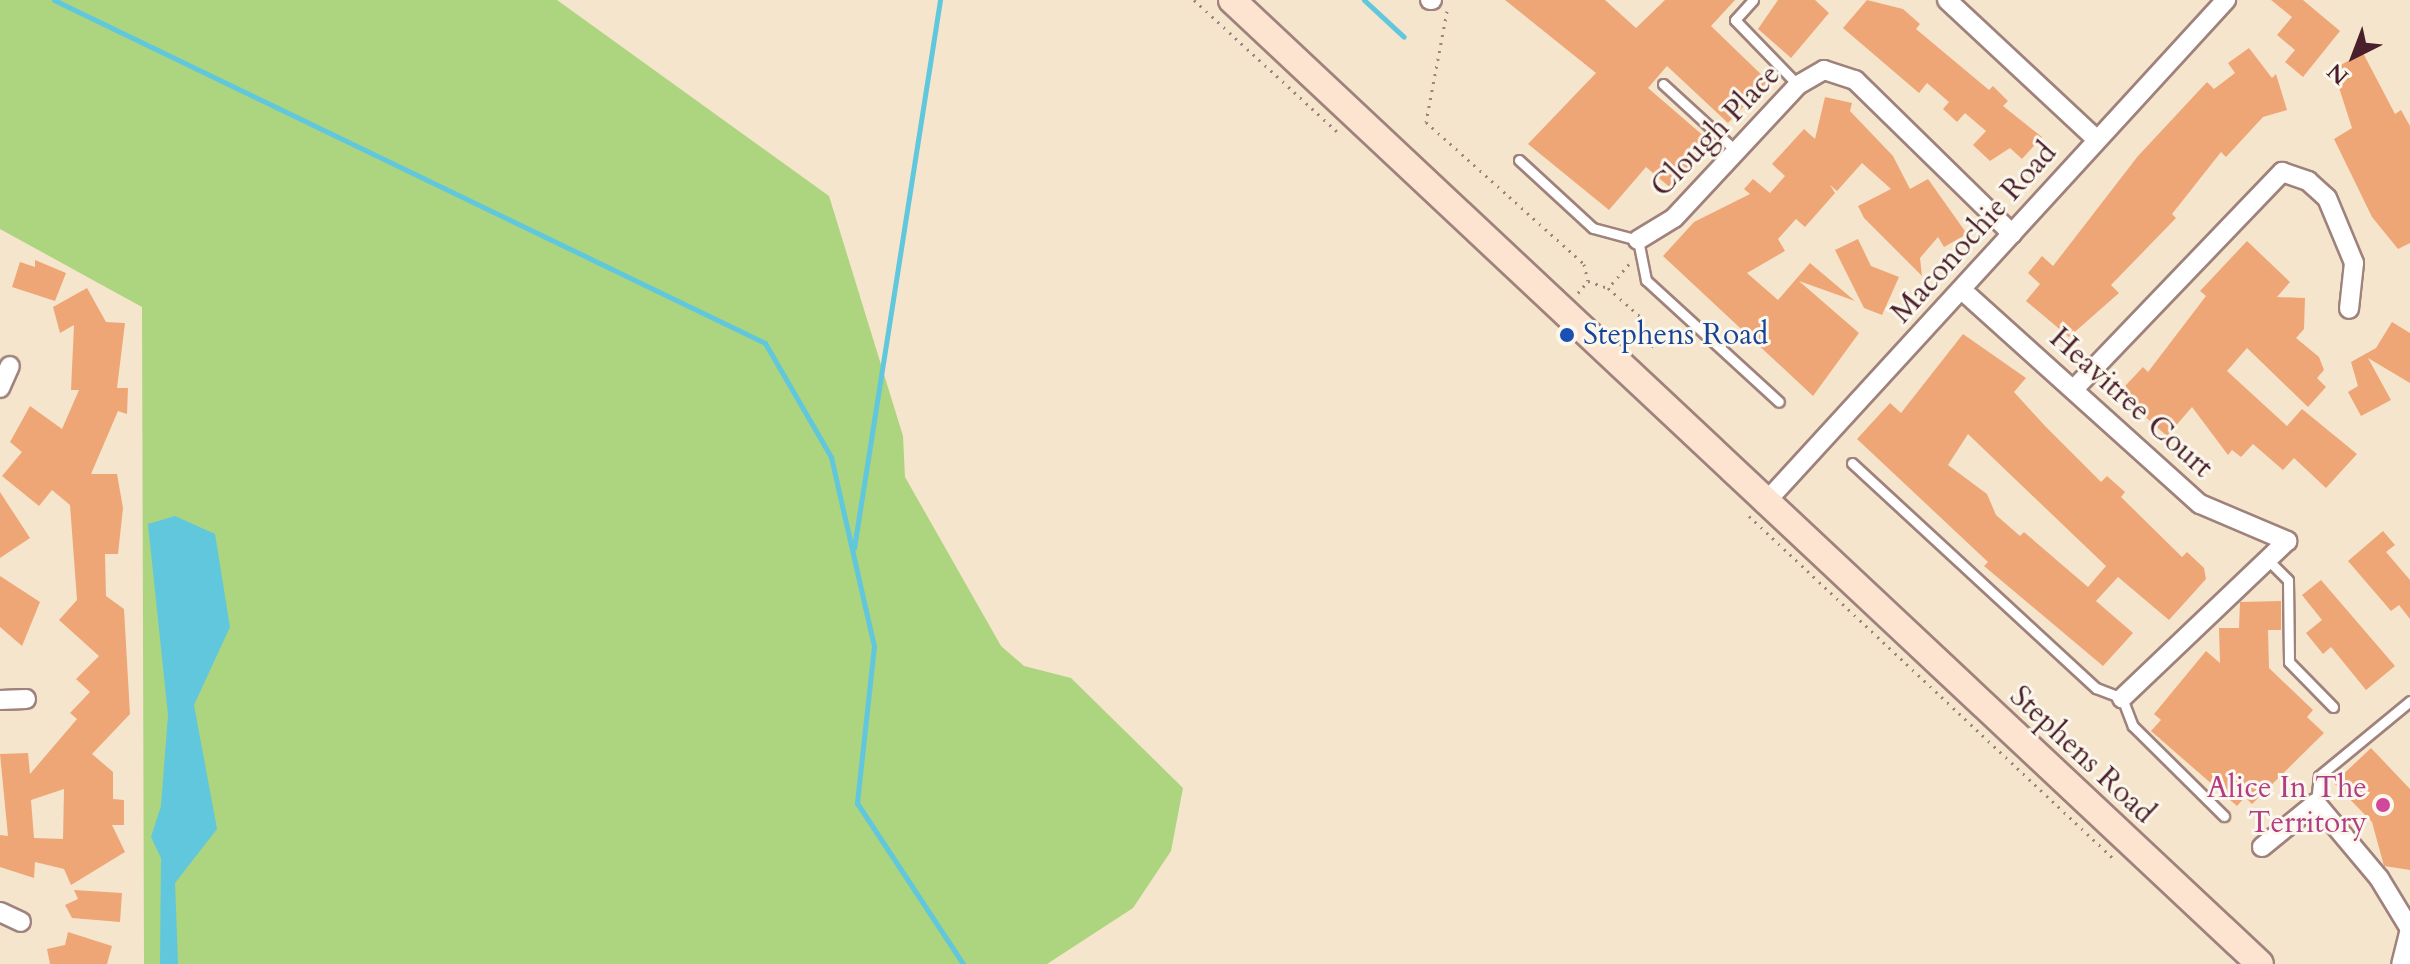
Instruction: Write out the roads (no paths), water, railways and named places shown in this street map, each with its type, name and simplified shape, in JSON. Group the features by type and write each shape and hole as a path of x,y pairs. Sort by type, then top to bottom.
{"street":[{"name":"Stephens Road","path":"1232,0 1764,504 2260,964"},
{"path":"1947,0 2096,139"},
{"name":"Maconochie Road","path":"1764,504 2226,0"},
{"name":"Clough Place","path":"1638,240 1674,218 1798,85 1824,70 1855,80 2012,234"},
{"path":"2074,389 2282,172 2308,181 2327,198 2354,263 2349,309"},
{"name":"Heavitree Court","path":"1962,290 2200,504 2287,541 2268,560"},
{"path":"0,388 10,366"},
{"path":"2122,698 2268,560"},
{"path":"0,700 26,699"},
{"path":"2262,847 2316,803 2379,878 2410,929 2401,964"},
{"path":"0,912 21,922"}],"lane":[{"path":"1753,0 1735,20 1798,85"},
{"path":"1663,84 1736,151"},
{"path":"1519,160 1593,228 1638,240 1646,280 1779,402"},
{"path":"1852,463 2096,688 2122,698 2133,726 2224,816"},
{"path":"2268,560 2288,580 2289,662 2333,707"},
{"path":"2316,803 2319,776 2410,701"}],"water":[{"path":"175,516 215,534 230,627 194,705 217,829 175,883 178,964 160,964 161,858 151,837 161,806 168,715 148,524"}],"waterway":[{"path":"54,0 765,343 831,457 874,646 857,803 963,964"},
{"path":"854,548 940,0"},
{"path":"1364,0 1404,37"}],"place":[{"name":"Stephens Road","path":"1567,335"},
{"name":"Alice In The Territory","path":"2383,805"}]}
